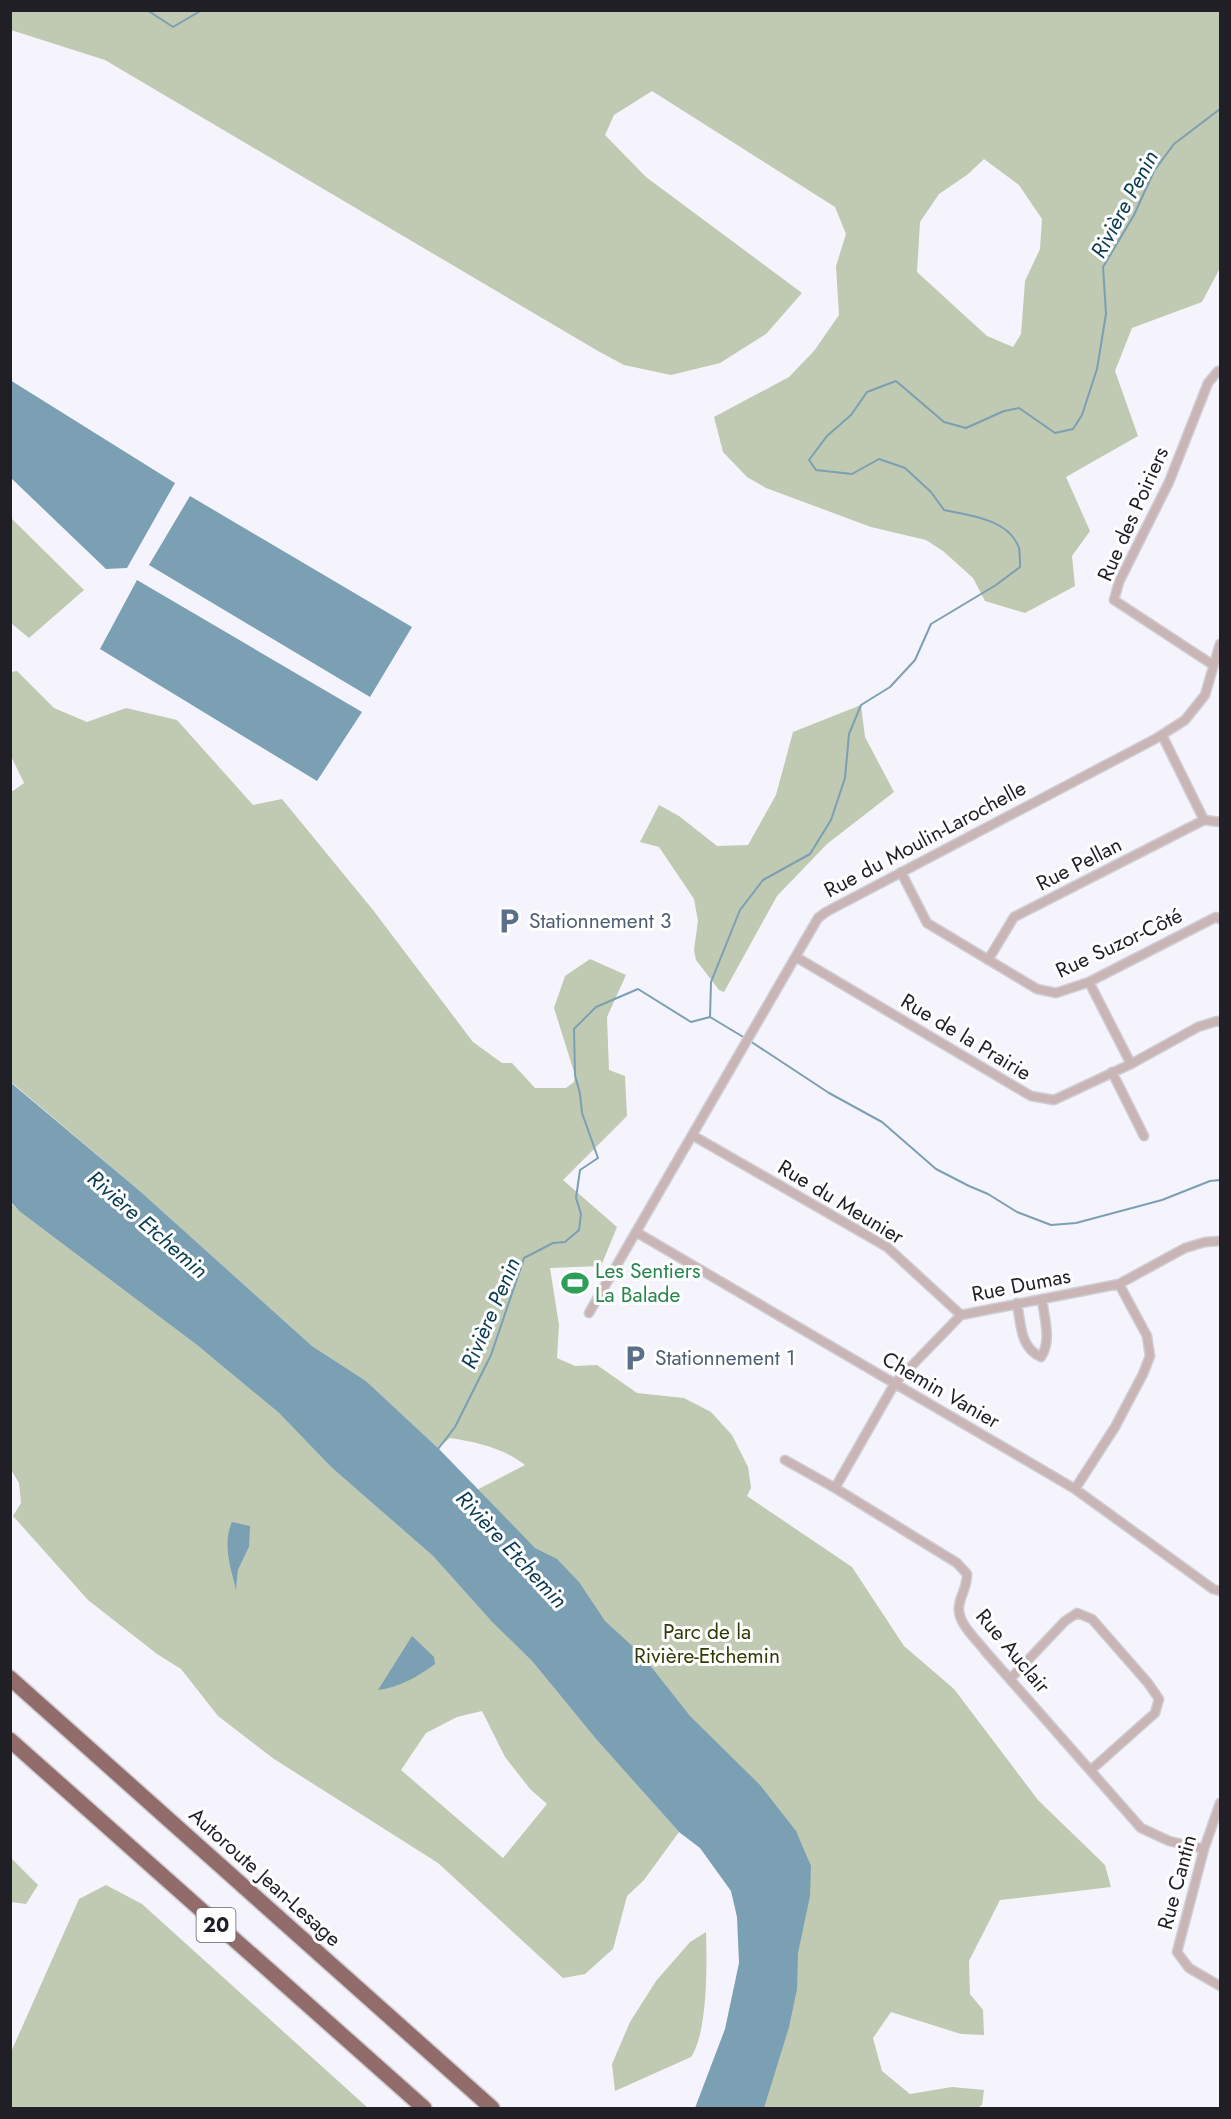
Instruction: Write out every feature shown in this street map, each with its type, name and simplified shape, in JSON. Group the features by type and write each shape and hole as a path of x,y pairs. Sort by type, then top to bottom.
{"highway":[{"name":"Autoroute Jean-Lesage","path":"10,1678 492,2109"},
{"name":"20","path":"10,1740 424,2109"}],"street":[{"name":"Rue des Poiriers","path":"1213,665 1114,600 1119,582 1169,482 1208,383 1218,371 1221,371"},
{"name":"Rue du Moulin-Larochelle","path":"589,1313 818,918 1162,735 1185,720 1205,695 1221,644"},
{"path":"1162,735 1204,820 1221,822"},
{"name":"Rue Pellan","path":"988,960 1014,917 1204,820"},
{"name":"Rue Suzor-Côté","path":"901,872 927,923 1037,989 1056,993 1089,982 1216,917 1221,919"},
{"name":"Rue de la Prairie","path":"796,957 1031,1096 1054,1100 1131,1064 1198,1027 1217,1021 1221,1022"},
{"path":"1089,982 1131,1064"},
{"path":"1112,1072 1144,1136"},
{"name":"Rue du Meunier","path":"692,1135 887,1247 961,1314"},
{"name":"Chemin Vanier","path":"636,1232 1076,1489 1208,1585 1221,1592"},
{"name":"Rue Dumas","path":"835,1488 895,1383 961,1314 1119,1284 1185,1248 1221,1240"},
{"path":"1076,1489 1115,1427 1150,1356 1147,1336 1119,1284"},
{"path":"1017,1304 1024,1343 1032,1353 1041,1357 1045,1351 1047,1334 1042,1299"},
{"name":"Rue Auclair","path":"785,1460 957,1563 967,1574 967,1586 958,1607 962,1622 986,1652 1141,1827 1169,1841 1204,1849"},
{"path":"1011,1678 1065,1621 1077,1613 1092,1620 1141,1675 1159,1699 1155,1713 1091,1770"},
{"name":"Rue Cantin","path":"1221,1803 1204,1849 1177,1952 1189,1968 1221,1986"}],"green space":[{"path":"10,11 1220,11 1220,268 1202,302 1132,328 1115,371 1138,436 1066,477 1090,531 1072,556 1075,586 1025,613 985,601 973,578 943,551 926,540 871,527 766,488 747,477 723,452 714,417 789,377 814,351 839,315 836,266 846,234 835,207 652,91 614,115 605,135 646,177 802,293 766,334 720,363 671,375 624,365 598,351 105,60 11,30","holes":["984,159 1019,185 1042,219 1040,249 1025,281 1021,334 1013,347 987,336 917,272 920,222 939,194 967,175"]},
{"path":"10,517 84,590 29,638 11,623"},
{"name":"Parc de la Rivière-Etchemin","path":"17,671 54,708 87,722 126,708 177,720 253,805 282,799 373,910 473,1042 502,1063 512,1063 535,1088 566,1088 574,1082 575,1075 554,1008 565,976 590,959 626,975 607,1017 609,1070 625,1076 627,1116 563,1180 617,1227 601,1266 550,1268 559,1325 557,1358 575,1366 597,1365 637,1393 684,1398 711,1412 732,1435 748,1467 751,1488 747,1496 852,1567 904,1646 954,1689 1038,1800 1105,1865 1111,1887 1000,1900 969,1961 970,1994 983,2010 984,2035 961,2034 891,2012 873,2038 882,2071 910,2094 952,2087 984,2090 982,2105 977,2108 728,2108 769,1970 736,1827 444,1507 525,1465 499,1450 450,1438 438,1448 366,1381 312,1346 141,1192 11,1082 10,790 13,791 24,783 11,756 11,672"},
{"path":"861,705 865,737 894,792 827,844 777,896 724,992 719,990 696,960 694,950 698,921 694,899 659,847 640,842 659,805 679,816 717,846 748,845 776,795 793,732"},
{"path":"10,1202 197,1345 279,1413 331,1467 433,1556 493,1623 532,1661 596,1739 679,1832 644,1880 627,1896 613,1949 585,1974 563,1978 438,1863 274,1759 218,1716 181,1669 157,1654 88,1600 13,1516 21,1503 19,1483 10,1468","holes":["232,1522 249,1547 238,1570 236,1588","482,1711 505,1757 530,1789 547,1804 503,1858 401,1770 426,1733 457,1717"]},
{"path":"11,1858 38,1885 26,1904 11,1902"},
{"path":"106,1885 142,1904 368,2108 11,2108 11,2052 79,1899"},
{"path":"706,1932 703,2015 697,2046 691,2057 615,2091 612,2064 630,2022 656,1981 690,1942"}],"water":[{"path":"10,380 175,483 127,568 106,569 11,478"},
{"path":"190,496 412,627 370,697 149,565"},
{"path":"137,580 362,712 317,781 100,649"},
{"name":"Rivière Etchemin","path":"10,1082 141,1192 312,1346 366,1381 438,1448 535,1548 557,1559 579,1582 605,1621 641,1654 690,1716 760,1785 796,1831 811,1866 810,1896 798,1953 797,1989 789,2027 764,2108 695,2108 725,2029 739,1963 737,1917 731,1891 700,1848 679,1832 596,1739 532,1661 493,1623 433,1556 331,1467 279,1413 197,1345 19,1211 11,1202"},
{"path":"232,1522 250,1526 249,1547 238,1570 236,1590 228,1547"},
{"path":"412,1636 434,1657 435,1664 408,1681 378,1690"}],"waterway":[{"path":"147,10 173,27 202,10"},
{"name":"Rivière Penin","path":"438,1449 455,1427 491,1355 524,1258 553,1243 565,1242 579,1230 581,1214 576,1198 580,1170 598,1158 582,1113 575,1075 574,1029 596,1007 638,989 691,1022 710,1017 711,982 740,910 763,880 810,854 831,820 845,778 849,734 861,705 890,687 915,660 931,624 996,585 1020,567 1019,548 1007,531 987,520 944,510 931,492 905,468 879,459 852,474 816,470 809,460 827,436 851,415 867,392 896,381 944,422 966,428 1004,411 1019,408 1055,433 1073,429 1082,415 1097,369 1106,314 1103,267 1134,215 1154,171 1174,144 1220,109"},
{"path":"710,1017 745,1038"},
{"path":"750,1041 829,1093 882,1122 936,1169 988,1194 1017,1212 1051,1225 1076,1223 1162,1200 1210,1181 1220,1180"}],"place":[{"name":"Stationnement 3","path":"509,921"},
{"name":"Les Sentiers La Balade","path":"575,1283"},
{"name":"Stationnement 1","path":"635,1358"}]}
